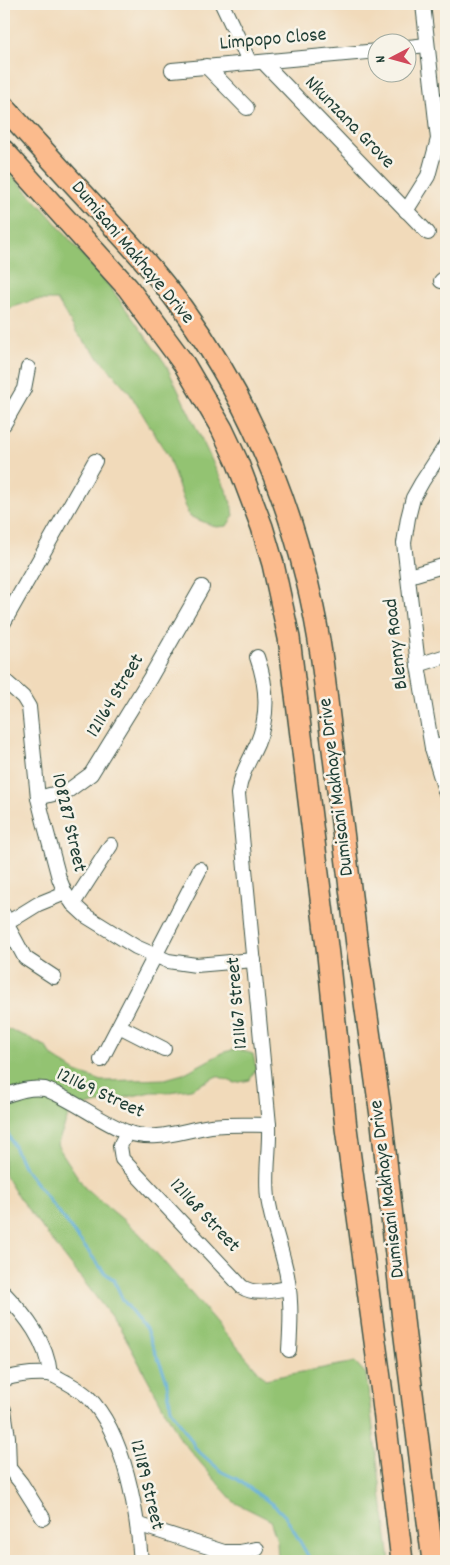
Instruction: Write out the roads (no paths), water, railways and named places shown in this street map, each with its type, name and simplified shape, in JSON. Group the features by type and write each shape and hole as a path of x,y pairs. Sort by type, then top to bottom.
{"main road":[{"name":"Dumisani Makhaye Drive","path":"4,107 140,256 187,315 225,373 250,418 278,484 297,540 309,586 321,651 362,982 382,1123 404,1329 432,1561"},
{"name":"Dumisani Makhaye Drive","path":"4,151 128,288 184,364 222,430 237,461 273,564 290,646 327,946 346,1128 382,1393 402,1561"}],"street":[{"name":"Nkunzana Grove","path":"222,4 257,63 428,234"},
{"path":"406,211 428,176 438,139 423,4"},
{"path":"418,46 427,45"},
{"name":"Limpopo Close","path":"172,70 368,52"},
{"path":"206,66 247,108"},
{"path":"435,110 446,101"},
{"path":"4,424 24,389 28,368"},
{"name":"Blenny Road","path":"446,445 413,498 404,542 418,666 432,748 446,794"},
{"path":"4,622 95,461"},
{"name":"Blenny Road","path":"409,576 446,565"},
{"name":"121164 Street","path":"38,798 69,790 92,774 202,587"},
{"path":"418,666 446,656"},
{"name":"121167 Street","path":"257,657 266,698 264,721 257,743 240,780 238,794 269,1125 268,1194 289,1288 291,1306 290,1350"},
{"name":"108287 Street","path":"4,680 18,691 27,701 29,707 38,798 55,866 69,898 86,916 154,956 181,964 196,966 254,960"},
{"path":"432,748 446,744"},
{"path":"54,976 28,961 4,921 38,904 69,898 111,845"},
{"path":"101,1060 200,869"},
{"path":"118,1026 164,1048"},
{"name":"121169 Street","path":"4,1096 25,1089 45,1089 128,1132 143,1136 156,1136 228,1124 269,1125"},
{"name":"121168 Street","path":"128,1132 120,1146 122,1159 242,1287 251,1291 261,1292 289,1288"},
{"path":"4,1293 30,1324 41,1341 49,1364 50,1374 15,1376 4,1379"},
{"name":"121189 Street","path":"50,1374 75,1387 88,1397 105,1420 111,1432 126,1470 137,1524 141,1561"},
{"path":"4,1410 8,1437 9,1468 21,1483 42,1518"},
{"path":"137,1524 224,1552 256,1549"}],"waterway":[{"path":"4,1078 5,1071"},
{"path":"4,1125 23,1166 104,1272 114,1280 123,1300 146,1330 166,1378 171,1409 196,1449 222,1472 237,1479 276,1507 286,1517 311,1561"}]}
